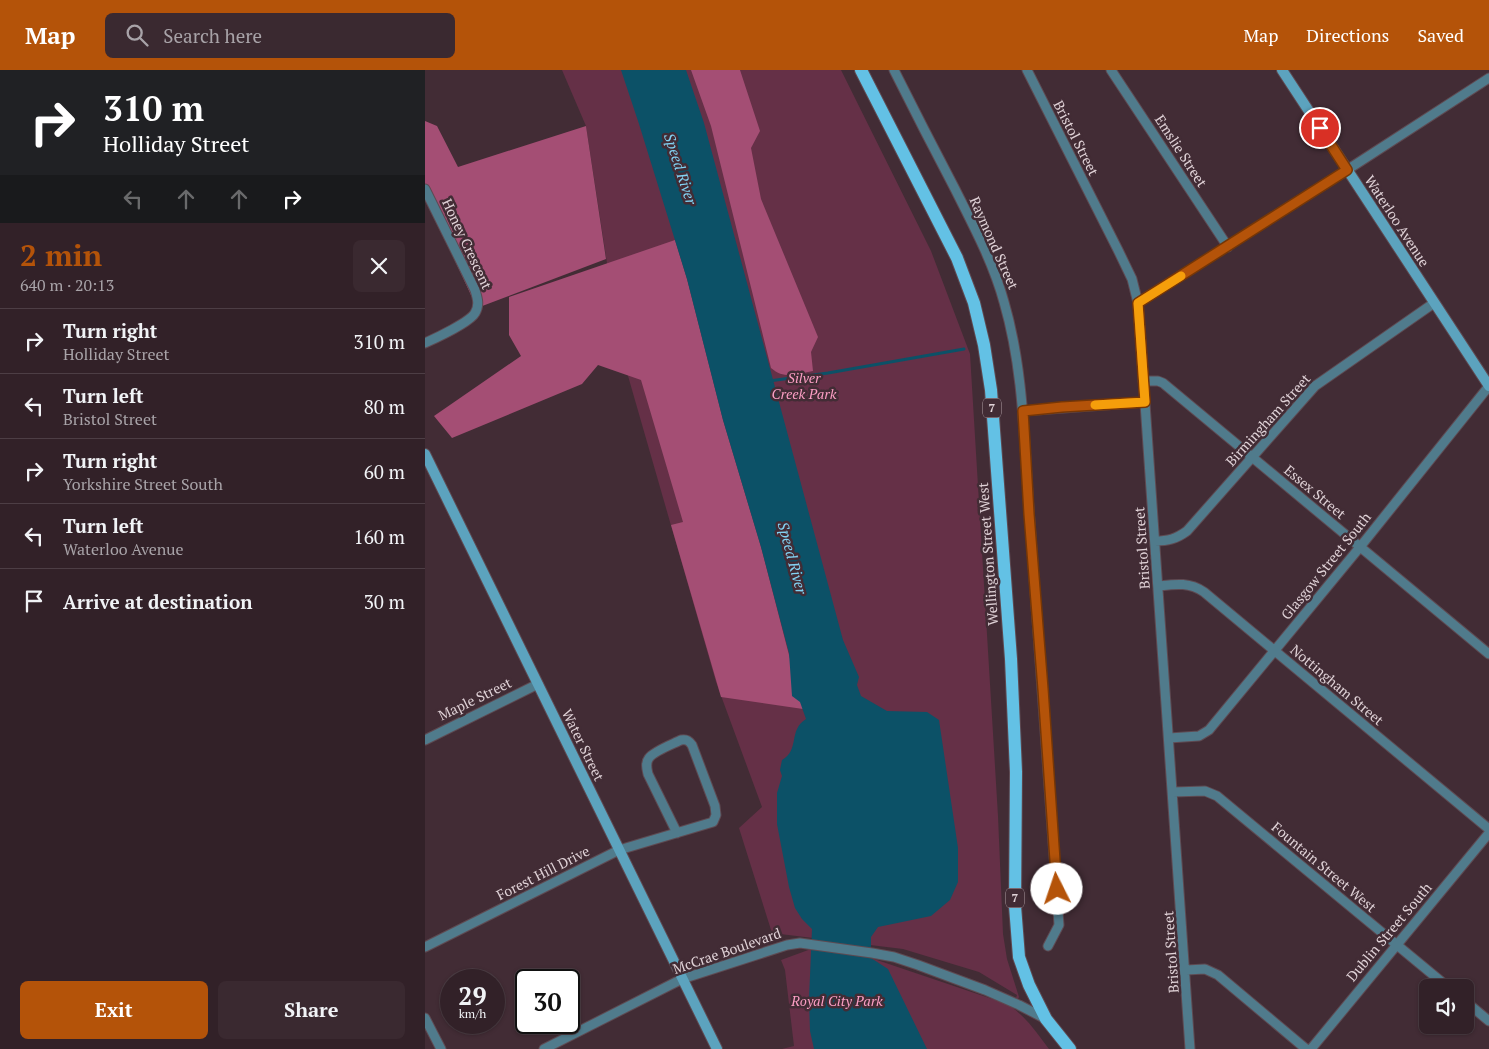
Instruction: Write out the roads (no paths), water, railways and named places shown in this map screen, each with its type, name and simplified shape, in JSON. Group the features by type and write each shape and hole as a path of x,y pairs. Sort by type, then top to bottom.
{"main road":[{"name":"Wellington Street West","path":"861,70 957,258 973,303 984,345 991,390 1011,659 1016,772 1015,906 1019,957 1029,985 1045,1019 1070,1049"}],"street":[{"name":"Raymond Street","path":"894,70 993,268 1011,329 1023,411 1059,925 1048,946"},
{"name":"Bristol Street","path":"1027,70 1132,279 1138,303 1186,970 1190,1049"},
{"name":"Emslie Street","path":"1111,70 1228,247"},
{"name":"Waterloo Avenue","path":"1283,70 1489,386"},
{"path":"1138,303 1489,78"},
{"name":"Honey Crescent","path":"425,189 478,299 475,315 425,343"},
{"name":"Birmingham Street","path":"1155,541 1176,538 1187,531 1315,386 1434,303"},
{"name":"Essex Street","path":"1143,381 1163,383 1489,654"},
{"name":"Glasgow Street South","path":"1169,738 1199,736 1209,730 1360,547 1489,386"},
{"path":"1023,411 1145,402"},
{"name":"Water Street","path":"425,454 717,1049"},
{"name":"Nottingham Street","path":"1159,586 1187,584 1199,589 1489,831"},
{"name":"Maple Street","path":"426,738 538,684"},
{"name":"Forest Hill Drive","path":"425,947 619,850 677,833 713,822 716,815 715,806 692,745 689,741 685,740 681,740 654,754 649,758 647,764 648,774 677,833"},
{"name":"Fountain Street West","path":"1173,792 1205,791 1217,796 1438,979"},
{"name":"Dublin Street South","path":"1311,1049 1489,831"},
{"name":"McCrae Boulevard","path":"544,1049 682,979 787,945 800,943 872,952 918,964 1019,1004 1045,1019"},
{"path":"1186,970 1205,969 1218,975 1306,1049"},
{"path":"1474,1008 1489,1021"},
{"path":"425,1018 441,1049"}],"water":[{"name":"Speed River","path":"621,70 686,70 704,123 843,640 859,677 857,685 861,696 887,711 927,712 939,720 958,848 958,882 950,900 931,916 878,927 871,937 871,958 888,969 927,1049 814,1049 810,1031 809,999 812,929 795,908 777,824 777,793 782,776 780,770 782,760 791,751 797,729 806,719 800,702 792,696 789,653 761,547 723,420 687,279"}],"waterway":[{"path":"769,381 828,373 964,349"}],"park label":[{"name":"Silver Creek Park","path":"804,386"},
{"name":"Royal City Park","path":"837,1001"}]}
